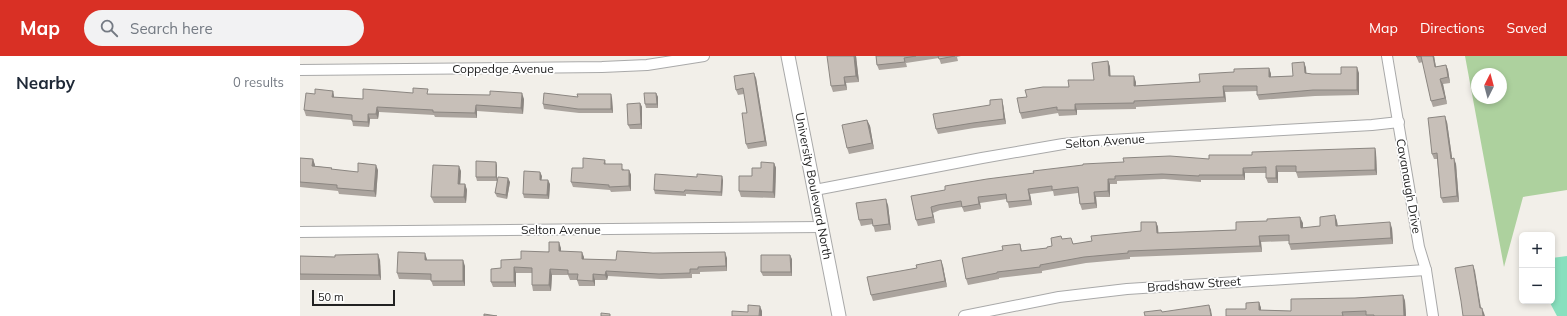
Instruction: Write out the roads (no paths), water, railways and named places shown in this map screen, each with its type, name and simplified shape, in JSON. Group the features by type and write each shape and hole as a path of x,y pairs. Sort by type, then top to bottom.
{"street":[{"name":"Coppedge Avenue","path":"300,70 602,67 647,65 704,56"},
{"name":"University Boulevard North","path":"788,56 839,316"},
{"name":"Cavanaugh Drive","path":"1387,56 1419,247 1426,270 1434,316"},
{"name":"Selton Avenue","path":"815,190 1063,144 1372,125 1399,122"},
{"name":"Selton Avenue","path":"300,232 822,227"},
{"name":"Bradshaw Street","path":"964,316 1059,297 1127,289 1426,270"}]}
